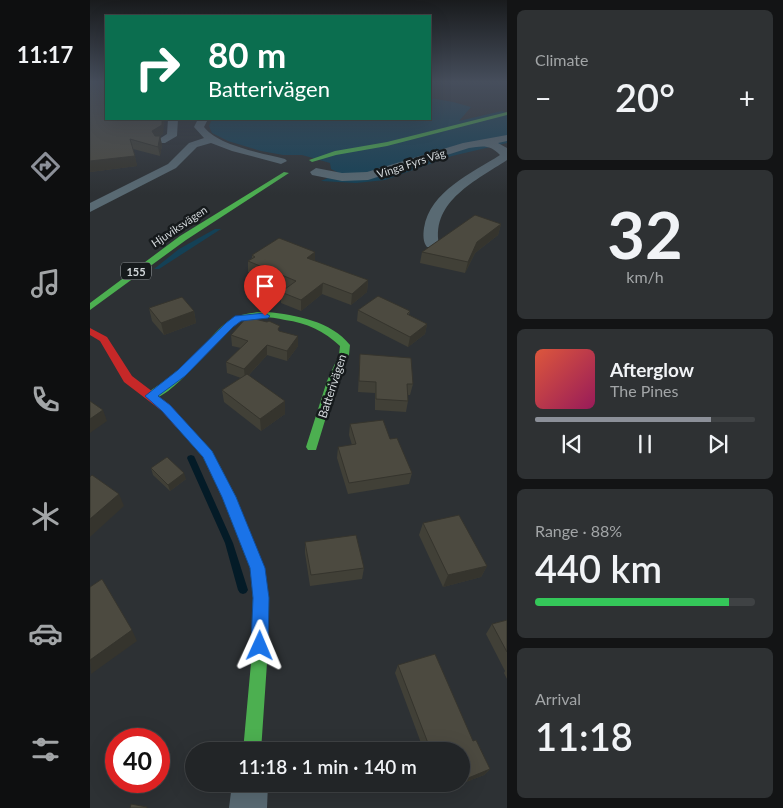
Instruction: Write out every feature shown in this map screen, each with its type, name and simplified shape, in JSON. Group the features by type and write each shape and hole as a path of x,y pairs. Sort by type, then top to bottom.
{"main road":[{"path":"312,160 320,164 320,168 301,174 276,168 276,165 291,159 312,160 335,153 387,144 481,120"},
{"name":"Hjuviksvägen","path":"90,307 183,238 301,174"},
{"name":"Batterivägen","path":"150,396 182,373 229,325 239,318 265,316 316,325 331,333 344,345 344,355 332,381 312,447"},
{"path":"90,331 104,339 128,379 166,408 208,454 229,497 257,568 261,598 260,646 253,742"}],"street":[{"path":"161,141 172,136 173,120"},
{"path":"203,120 200,127 201,131 212,139 291,159"},
{"name":"Vinga Fyrs Väg","path":"301,174 342,177 368,176 466,145 507,138"},
{"path":"90,208 172,166 193,146 212,139"},
{"path":"432,244 428,235 431,225 436,214 450,196 475,174 507,155 501,149 486,141"},
{"path":"248,808 249,792"}],"shaded area":[{"path":"212,120 507,120 507,143 452,156 385,180 356,183 321,181 339,173 331,169 330,163 302,155 283,155 261,151 228,141 212,133 209,126"},
{"path":"215,229 221,229 159,269 154,269 179,249"}],"building":[{"path":"90,120 162,120 162,125 152,131 155,136 160,136 158,147 130,139 135,156 90,161"},
{"path":"475,215 501,224 477,242 468,262 422,252"},
{"path":"279,238 315,252 307,258 368,280 352,294 323,283 301,300 281,292 296,281 248,261 255,257 252,255"},
{"path":"378,296 410,311 407,314 427,324 410,337 358,310"},
{"path":"182,297 194,311 161,323 149,308"},
{"path":"247,317 269,321 280,326 279,331 298,336 287,351 267,345 244,369 226,362 248,341 231,335"},
{"path":"360,354 411,358 413,384 407,384 408,401 376,399 376,382 359,381"},
{"path":"247,374 285,401 260,419 222,390"},
{"path":"90,401 103,410 90,419"},
{"path":"383,420 390,439 397,438 412,473 349,483 338,447 356,444 350,424"},
{"path":"167,457 184,473 168,485 151,468"},
{"path":"92,475 119,494 90,519 90,477"},
{"path":"459,515 487,566 448,575 423,523"},
{"path":"356,535 364,568 311,575 305,542"},
{"path":"102,579 132,630 90,660 90,587"},
{"path":"507,620 507,652 492,624"},
{"path":"435,654 473,741 476,740 490,769 470,777 470,742 428,742 398,665"},
{"path":"131,804 147,807 147,808 130,808"}],"waterway":[{"path":"191,458 229,543 243,590"}],"traffic: fast":[{"path":"312,160 335,153 387,144 481,120"},
{"path":"90,307 183,238 286,173"},
{"path":"151,396 188,368 221,331 237,319 245,316 267,315 290,318 312,324 327,331 345,345 344,355 332,381 312,447"},
{"path":"180,424 208,454 229,497 257,568 261,598 259,663 253,742"}],"traffic: jam":[{"path":"90,331 104,339 128,379 166,408 180,424"}],"route":[{"path":"260,646 261,598 257,568 229,497 208,454 166,408 150,396 182,373 229,325 239,318 265,316"}]}
